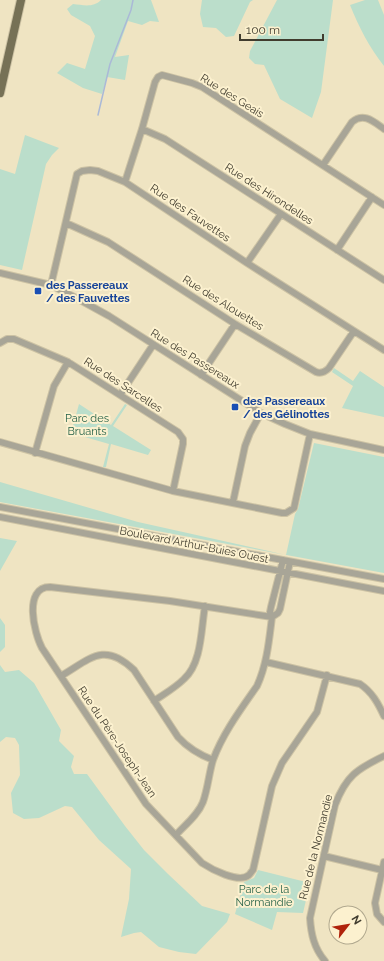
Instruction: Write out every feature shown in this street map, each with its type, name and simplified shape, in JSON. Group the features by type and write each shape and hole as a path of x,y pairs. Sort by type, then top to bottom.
{"main road":[{"path":"0,93 1,82 21,0"}],"street":[{"name":"Rue des Geais","path":"125,182 155,82 158,77 162,75 202,87 384,205"},
{"path":"324,165 356,118 366,117 384,129"},
{"name":"Rue des Hirondelles","path":"142,129 165,139 384,280"},
{"name":"Rue des Fauvettes","path":"51,285 77,174 82,171 98,171 125,182 247,263 384,350"},
{"path":"337,250 372,197"},
{"path":"247,263 281,214"},
{"name":"Rue des Alouettes","path":"66,223 108,242 235,324 316,372 320,373 329,368 354,331"},
{"name":"Rue des Passereaux","path":"0,273 51,285 109,316 261,413 310,434 384,450"},
{"path":"201,375 235,324"},
{"name":"Rue des Sarcelles","path":"0,343 7,339 14,339 68,362 181,436 184,444 173,491"},
{"path":"120,395 153,345"},
{"path":"35,452 54,386 68,362"},
{"path":"233,502 245,446 261,413"},
{"path":"0,442 173,491 286,513 294,508 310,434"},
{"name":"Boulevard Arthur-Buies Ouest","path":"0,507 384,579"},
{"name":"Boulevard Arthur-Buies Ouest","path":"0,517 384,591"},
{"path":"176,835 198,812 203,803 213,760 227,730 258,686 266,662 272,617 270,612 283,560"},
{"path":"272,617 278,613 290,562"},
{"name":"Rue du Père-Joseph-Jean","path":"272,617 170,601 50,587 41,588 36,593 33,623 38,642 152,812 202,863 229,876 242,877 249,875 253,870 272,786 282,763 318,712 327,676"},
{"path":"154,701 185,679 193,669 196,661 205,606"},
{"path":"61,676 93,657 108,655 117,657 126,662 134,670 184,744 200,755 213,760"},
{"path":"266,662 360,684 365,687 374,698 384,716"},
{"name":"Rue de la Normandie","path":"325,961 314,943 310,918 335,804 346,781 356,771 384,756"},
{"path":"324,856 382,870"},
{"path":"384,862 375,903 377,914 384,922"}],"green space":[{"path":"101,0 151,0 159,22 150,21 142,25 128,21 115,57 129,55 125,80 107,77 102,94 83,88 57,73 67,63 85,69 95,36 90,26 71,15 67,9 73,4 91,5 98,3"},
{"path":"202,0 253,0 250,2 234,36 226,37 216,28 203,27 200,14"},
{"path":"277,0 333,0 321,92 312,118 280,99 264,65 255,64 249,58 250,51"},
{"path":"365,0 378,0 384,15 384,66 365,37 350,5"},
{"path":"25,135 59,148 46,164 22,270 0,265 0,169 15,174"},
{"path":"334,368 353,381 360,371 384,387 384,417 342,408 353,386 332,372"},
{"name":"Parc des Bruants","path":"79,404 111,425 125,404 127,405 113,426 151,450 148,455 111,444 106,467 103,467 109,444 71,433"},
{"path":"314,443 384,457 384,573 286,555 295,514 298,509"},
{"path":"0,482 138,522 283,554 0,502"},
{"path":"0,538 17,541 0,571"},
{"path":"0,618 5,625 5,647 0,652"},
{"path":"0,665 5,672 19,670 34,683 61,730 59,741 74,756 71,767 74,774 87,774 144,850 202,906 230,914 227,922 196,954 159,947 141,932 121,937 129,899 131,869 99,840 72,807 65,806 39,818 24,819 13,813 11,793 20,775 19,745 15,738 6,737 0,742"},
{"name":"Parc de la Normandie","path":"258,870 310,883 303,913 277,912 272,930 235,914 244,882 254,878"}],"waterway":[{"path":"98,115 110,64 131,10 133,0"}],"place":[{"name":"des Passereaux / des Fauvettes","path":"38,291"},
{"name":"des Passereaux / des Gélinottes","path":"235,407"}]}
